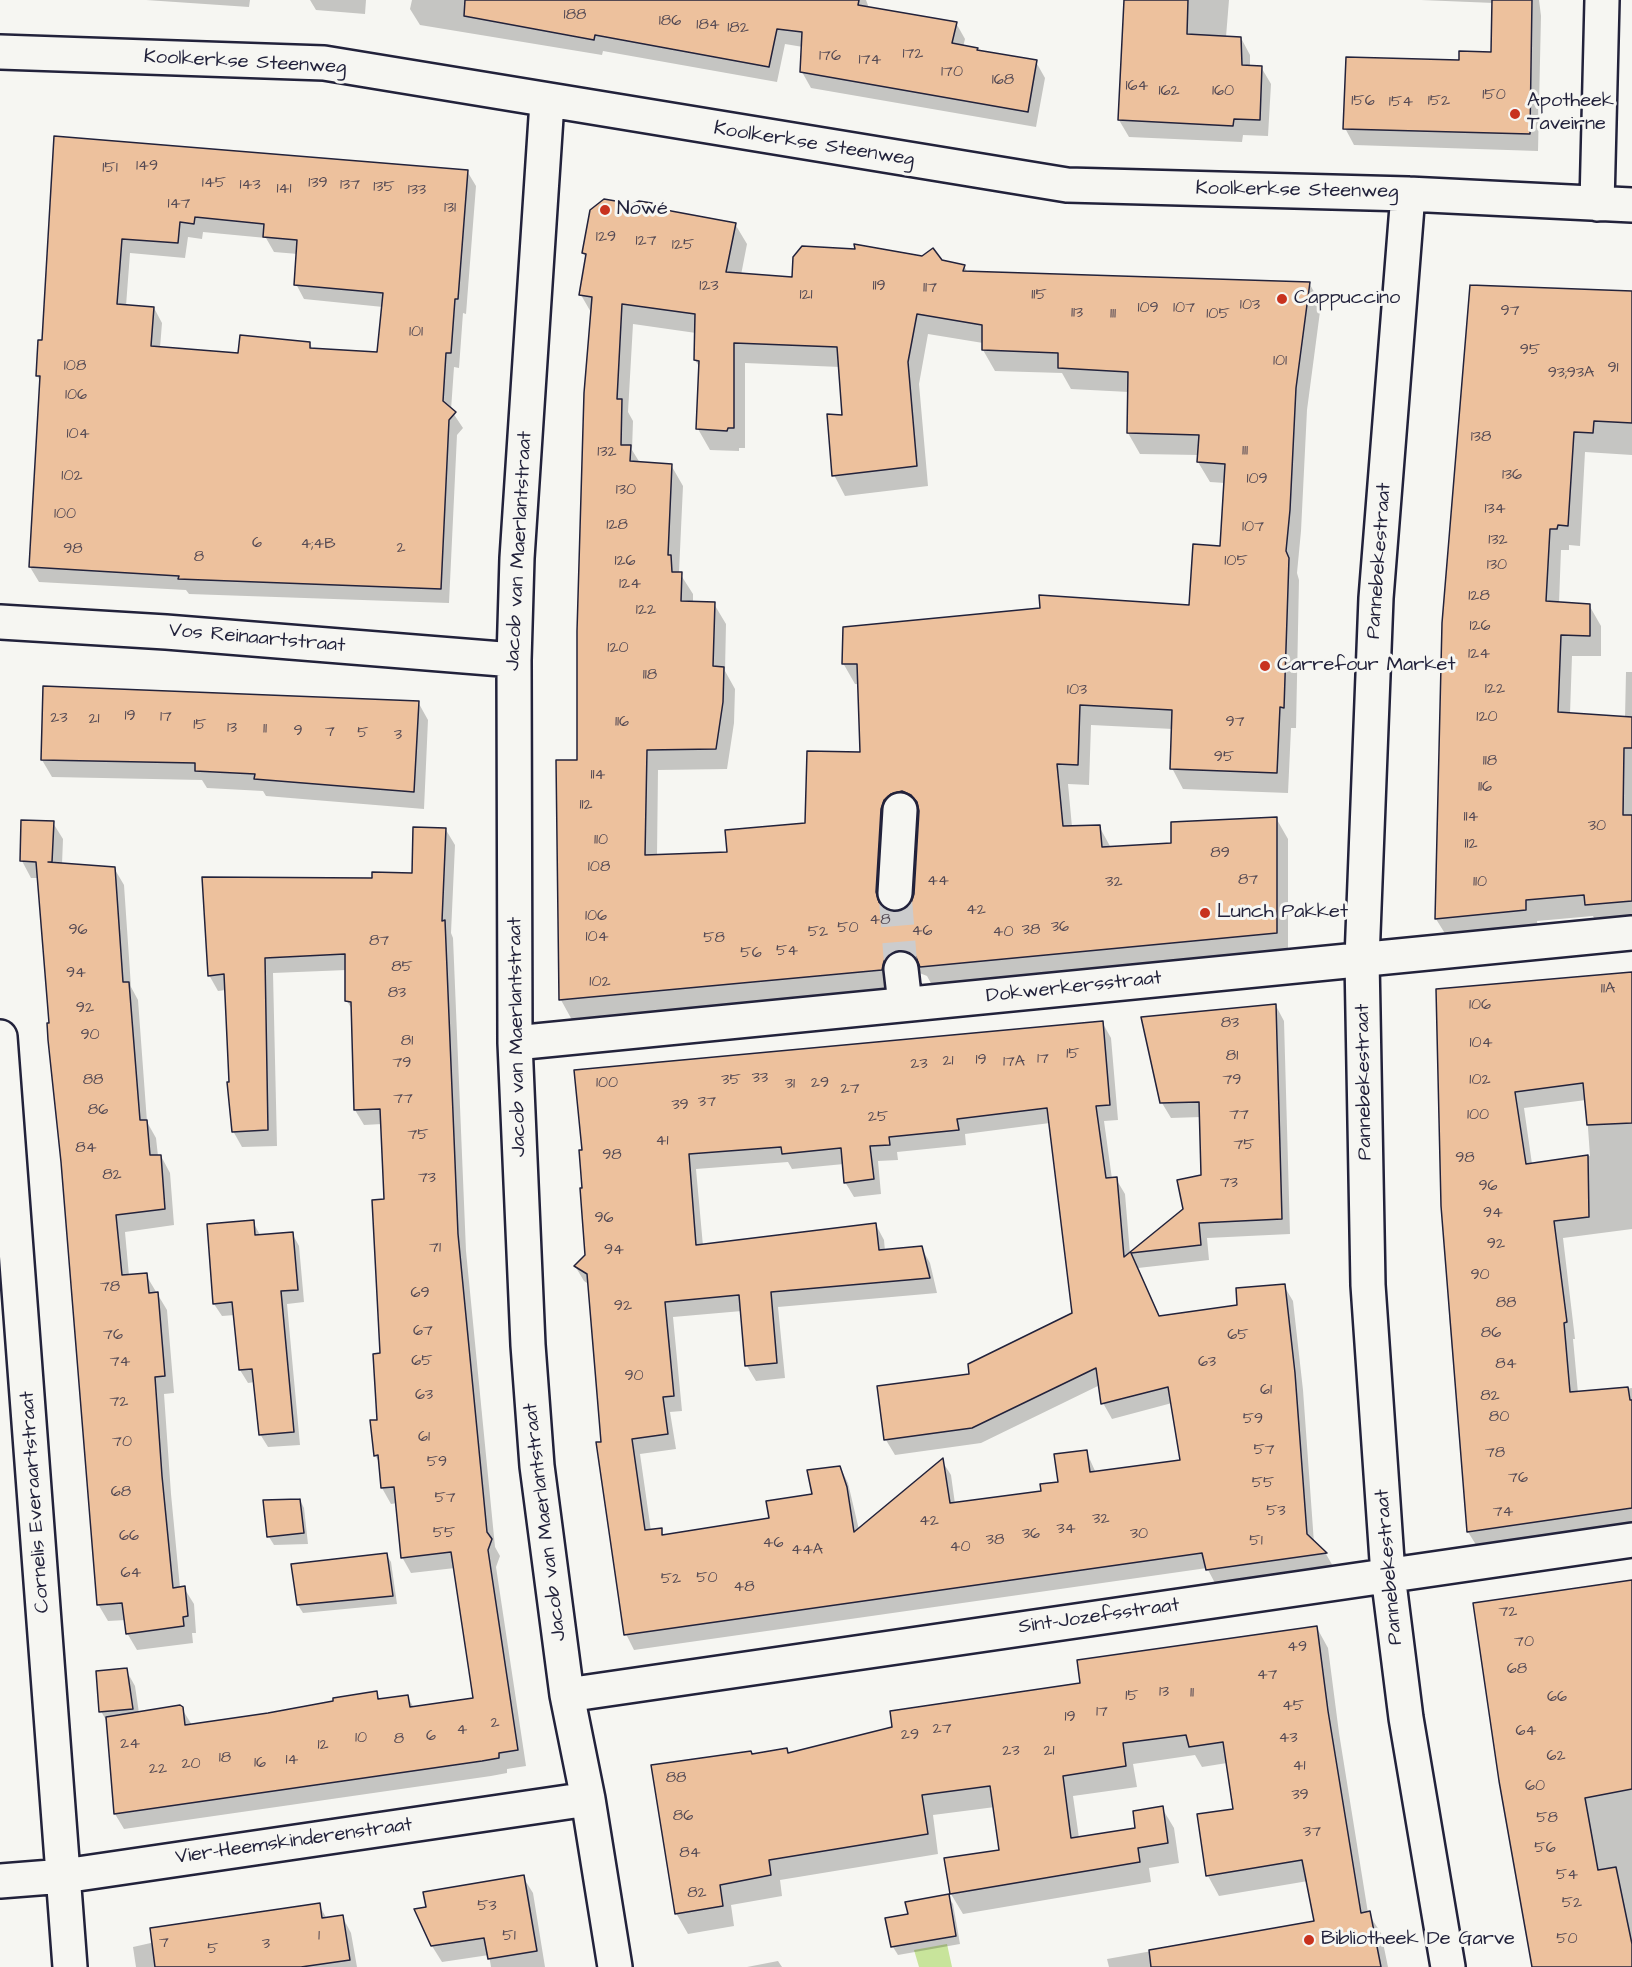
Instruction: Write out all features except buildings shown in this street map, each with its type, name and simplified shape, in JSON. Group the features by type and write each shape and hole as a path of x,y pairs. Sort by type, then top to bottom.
{"street":[{"path":"1597,204 1602,0"},
{"name":"Koolkerkse Steenweg","path":"0,59 324,63 547,102 1067,185 1408,194 1632,205"},
{"name":"Jacob van Maerlantstraat","path":"547,102 519,523 514,660 515,1043 528,1345 537,1466 567,1695 588,1798 615,1967"},
{"name":"Pannebekestraat","path":"1408,194 1376,598 1362,959 1368,1285 1388,1575 1406,1718 1448,1967"},
{"name":"Vos Reinaartstraat","path":"0,622 166,632 514,660"},
{"path":"895,893 900,810"},
{"name":"Dokwerkersstraat","path":"515,1043 1632,933"},
{"path":"901,969 905,1004"},
{"name":"Cornelis Everaartstraat","path":"0,1037 70,1967"},
{"name":"Sint-Jozefsstraat","path":"567,1695 1632,1540"},
{"name":"Vier-Heemskinderenstraat","path":"0,1881 64,1876 588,1798"}],"green space":[{"path":"947,1944 952,1967 919,1967 914,1950"}],"tunnel":[{"path":"895,893 901,969"}],"place":[{"name":"Apotheek Taveirne","path":"1515,114"},
{"name":"Nowé","path":"605,210"},
{"name":"Cappuccino","path":"1282,299"},
{"name":"Carrefour Market","path":"1265,666"},
{"name":"Lunch Pakket","path":"1205,913"},
{"name":"Bibliotheek De Garve","path":"1309,1940"}]}
